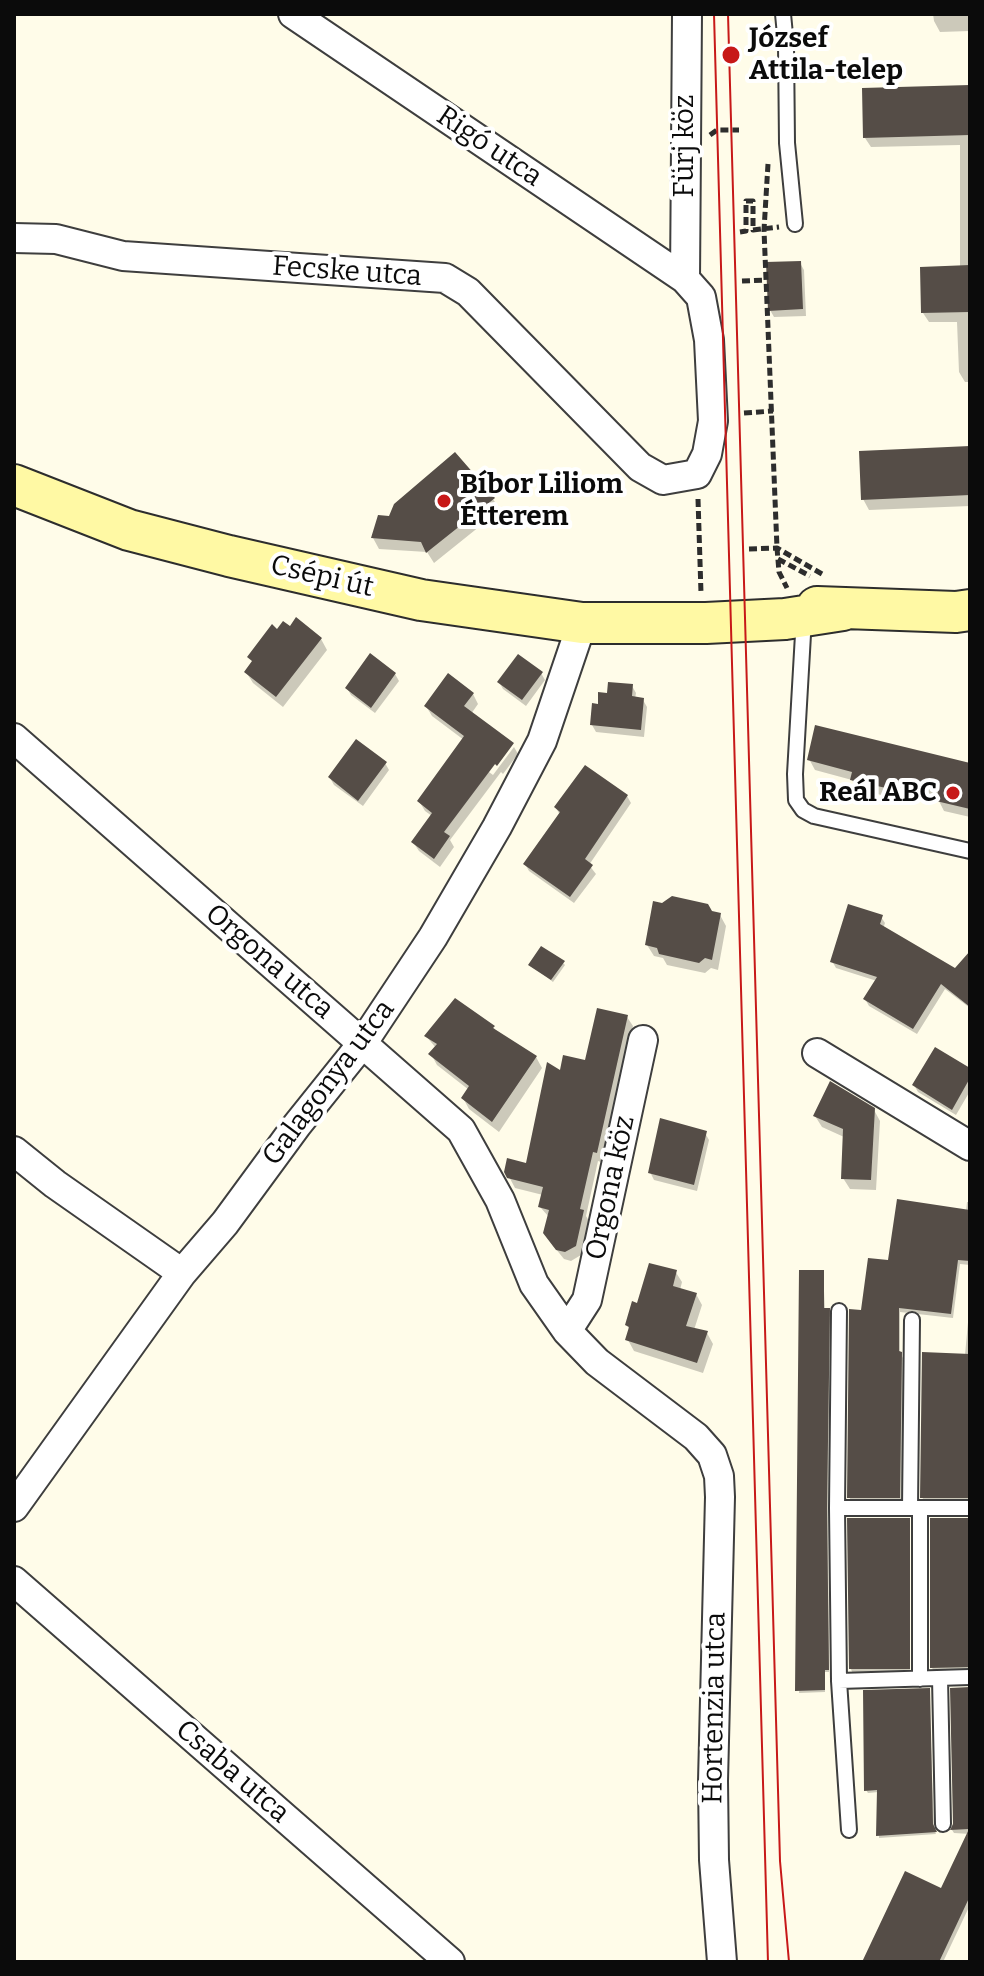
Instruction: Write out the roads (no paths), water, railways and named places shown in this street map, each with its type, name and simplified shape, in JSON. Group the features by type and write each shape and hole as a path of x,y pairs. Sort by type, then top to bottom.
{"street":[{"name":"Rigó utca","path":"293,14 685,279"},
{"name":"Fürj köz","path":"685,279 687,14"},
{"name":"Fecske utca","path":"14,238 56,239 123,256 445,278 468,292 640,467 663,480 697,474 707,454 713,421 709,340 701,297 685,279"},
{"name":"Csépi út","path":"14,485 129,530 229,556 421,600 582,623 640,621 709,603 789,604 813,599 965,613"},
{"name":"Galagonya utca","path":"14,1507 182,1273 225,1223 362,1044 433,937 497,827 542,741 582,623"},
{"name":"Orgona utca","path":"14,738 461,1130 500,1200 534,1284 567,1331 597,1362 696,1437 712,1455"},
{"name":"Orgona köz","path":"567,1331 587,1300 643,1040"},
{"path":"817,1053 970,1146"},
{"path":"14,1151 55,1184 182,1273"},
{"name":"Hortenzia utca","path":"712,1455 719,1476 720,1497 713,1781 714,1860 722,1962"},
{"name":"Csaba utca","path":"14,1581 450,1962"}],"lane":[{"path":"783,14 787,143 795,224"},
{"path":"813,599 795,774 796,800 803,810 814,816 970,851"},
{"path":"839,1311 839,1681 849,1830"},
{"path":"912,1320 920,1679"},
{"path":"837,1508 970,1508"},
{"path":"839,1681 970,1677"},
{"path":"940,1678 943,1824"}],"tram line":[{"path":"714,14 768,1962"},
{"path":"728,14 780,1861 789,1962"}],"place":[{"name":"József Attila-telep","path":"731,55"},
{"name":"Bíbor Liliom Étterem","path":"444,501"},
{"name":"Reál ABC","path":"953,793"}]}
